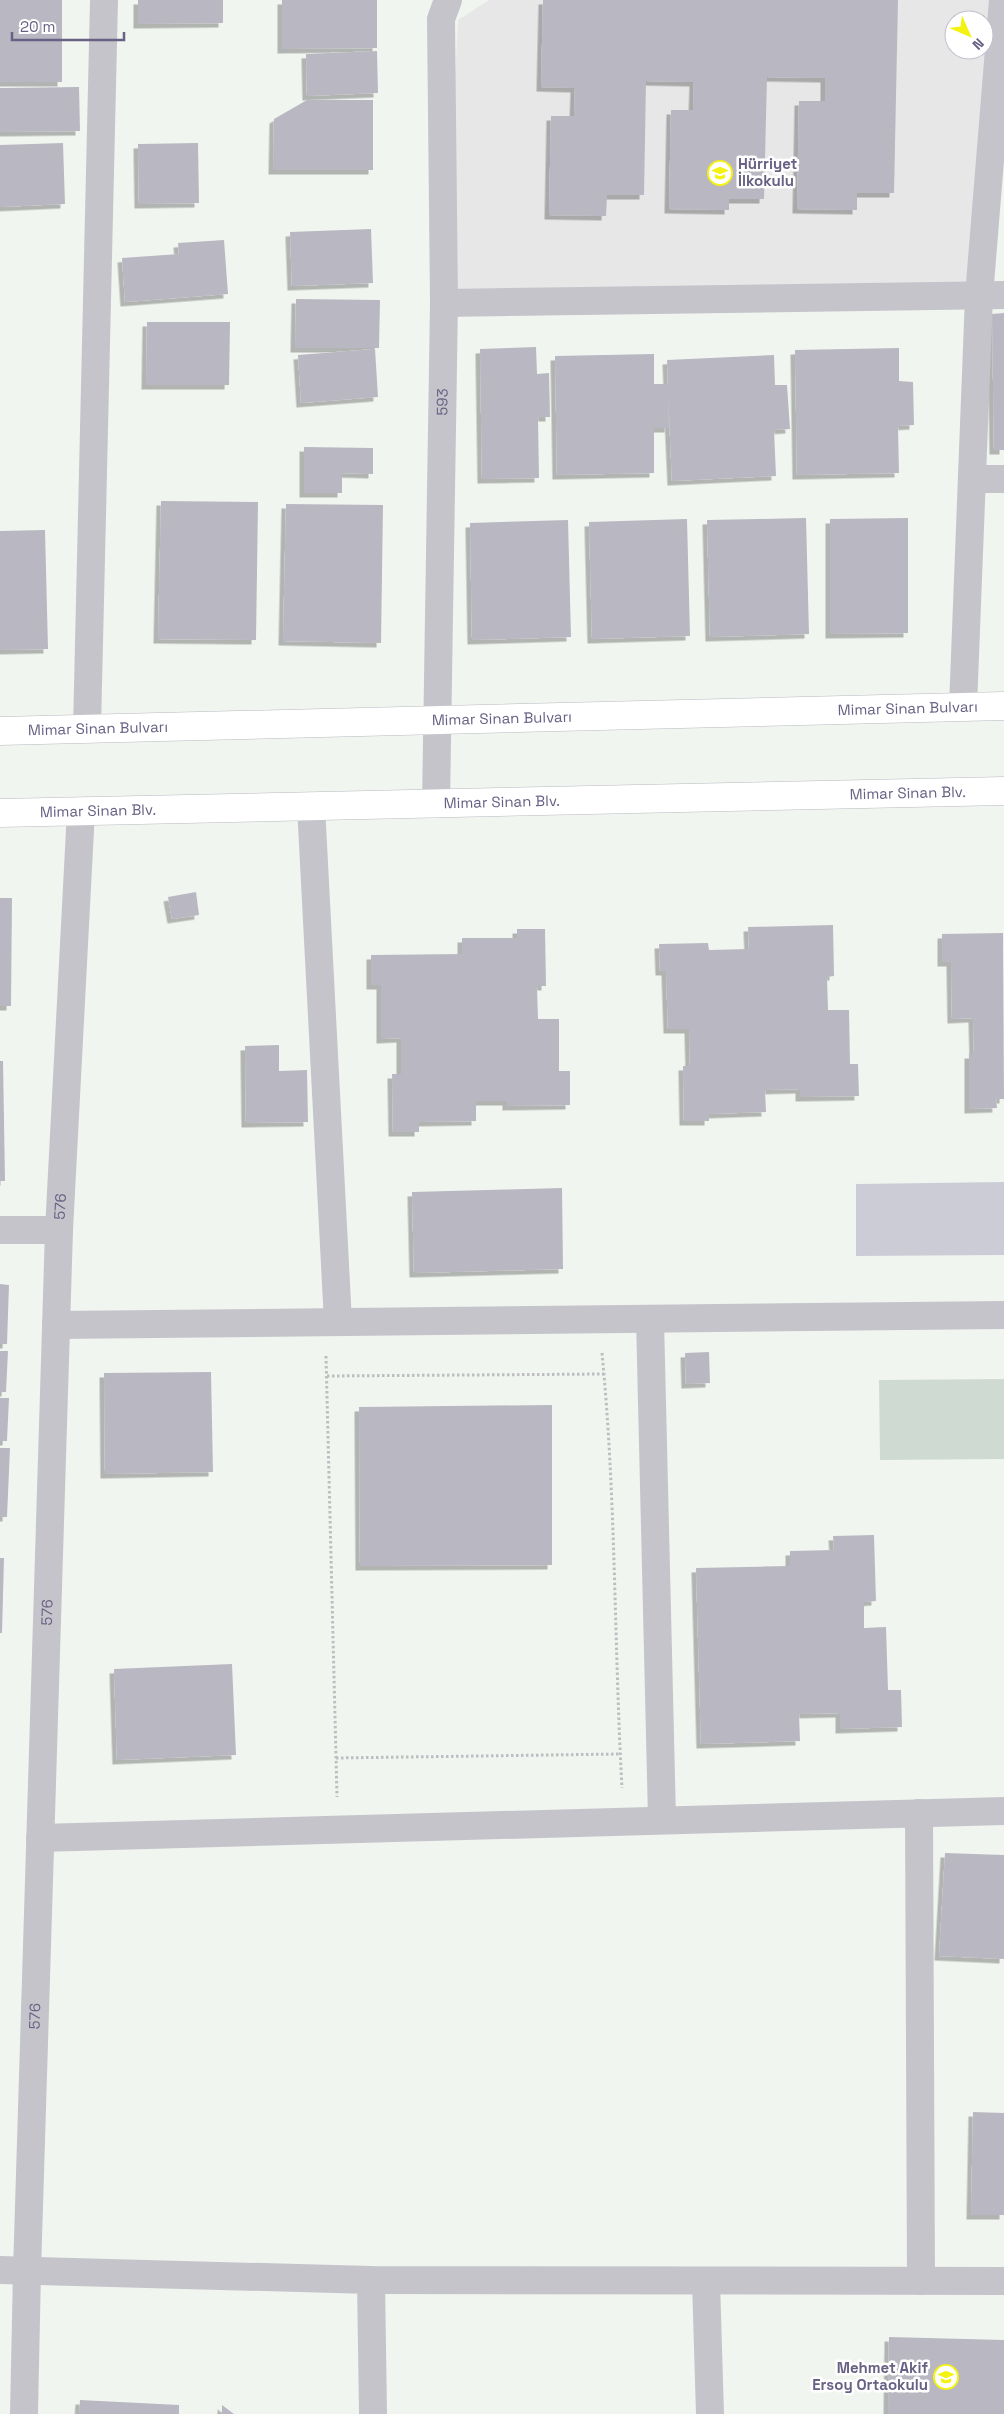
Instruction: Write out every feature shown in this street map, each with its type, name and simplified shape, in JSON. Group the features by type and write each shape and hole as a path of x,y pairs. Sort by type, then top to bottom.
{"street":[{"path":"88,729 104,0"},
{"name":"593","path":"436,804 444,303 442,19 448,0"},
{"path":"963,707 972,480 992,296 1002,0"},
{"path":"444,303 992,296"},
{"path":"972,480 1004,479"},
{"name":"Mimar Sinan Bulvarı","path":"0,731 1004,706"},
{"name":"Mimar Sinan Blv.","path":"0,813 1004,791"},
{"path":"310,806 332,1323"},
{"name":"576","path":"24,2414 59,1230 81,811"},
{"path":"0,1230 59,1230"},
{"path":"56,1325 1004,1315"},
{"path":"650,1320 662,1819"},
{"path":"40,1838 624,1820 1004,1811"},
{"path":"919,1813 921,2281"},
{"path":"0,2270 371,2280 1004,2281"},
{"path":"371,2280 373,2414"},
{"path":"706,2281 710,2414"}],"path":[{"path":"599,1320 610,1429 620,1754 624,1820"},
{"path":"332,1323 327,1376 337,1829"},
{"path":"327,1376 604,1374"},
{"path":"336,1758 620,1754"}],"shaded area":[{"name":"Hürriyet İlkokulu","path":"489,0 1003,0 979,296 444,303 458,20"},
{"path":"1004,1182 1004,1255 856,1256 856,1184"},
{"path":"1004,1379 1004,1459 880,1460 879,1380"}],"building":[{"path":"0,0 62,0 62,82 0,82"},
{"path":"138,0 223,0 223,23 138,24"},
{"path":"282,0 377,0 377,48 282,49"},
{"path":"543,0 898,0 894,193 857,193 857,210 797,209 799,101 825,101 825,78 767,77 764,199 729,199 729,210 669,209 671,110 693,110 694,82 646,81 644,195 607,195 606,216 549,215 551,116 574,116 575,88 541,87"},
{"path":"377,51 378,93 307,96 306,54"},
{"path":"79,87 80,131 0,132 0,88"},
{"path":"307,100 373,100 373,170 273,170 274,119"},
{"path":"63,143 65,204 0,207 0,145"},
{"path":"198,143 199,203 139,204 138,144"},
{"path":"371,229 373,283 292,286 290,232"},
{"path":"224,240 228,294 125,302 122,258 179,254 178,243"},
{"path":"296,299 380,300 379,348 295,348"},
{"path":"1004,313 1004,450 994,450 992,314"},
{"path":"147,322 230,322 229,385 146,385"},
{"path":"536,347 537,374 549,373 550,417 538,417 539,478 482,479 480,349"},
{"path":"899,348 899,381 913,382 914,425 898,426 899,473 797,475 795,350"},
{"path":"375,349 378,397 301,403 298,355"},
{"path":"654,354 654,384 668,384 667,360 774,355 775,385 787,385 790,429 774,430 776,476 672,481 668,393 669,428 654,428 654,473 557,475 555,356"},
{"path":"304,447 373,448 373,474 342,473 342,493 304,493"},
{"path":"161,501 258,502 256,640 158,639"},
{"path":"286,504 383,505 381,643 283,641"},
{"path":"806,518 809,634 710,637 707,520"},
{"path":"908,518 908,633 830,634 830,519"},
{"path":"687,519 690,636 592,639 589,522"},
{"path":"568,520 571,637 472,640 470,523"},
{"path":"45,530 48,649 0,650 0,531"},
{"path":"196,892 199,915 172,919 168,897"},
{"path":"0,898 12,898 11,1006 0,1006"},
{"path":"833,925 834,976 827,977 828,1010 849,1010 850,1064 858,1064 859,1096 800,1097 800,1089 765,1090 766,1112 709,1114 709,1121 684,1121 683,1066 690,1066 689,1029 668,1029 666,971 660,971 659,944 708,943 709,950 749,949 748,927"},
{"path":"517,929 545,929 546,986 537,986 538,1019 559,1019 559,1071 570,1071 570,1105 507,1106 507,1101 476,1101 476,1121 419,1122 419,1132 393,1132 392,1074 401,1074 401,1038 381,1039 381,985 371,985 371,955 462,954 462,938 517,938"},
{"path":"1003,933 1004,1099 996,1099 997,1108 969,1109 969,1054 974,1054 973,1018 952,1019 951,962 942,962 942,934"},
{"path":"279,1045 279,1071 307,1070 308,1122 246,1123 245,1046"},
{"path":"0,1061 3,1061 5,1181 0,1181"},
{"path":"562,1188 563,1269 414,1273 412,1192"},
{"path":"0,1284 9,1285 7,1344 0,1344"},
{"path":"0,1351 8,1351 6,1392 0,1392"},
{"path":"709,1352 710,1383 686,1384 685,1353"},
{"path":"211,1372 213,1472 105,1474 104,1373"},
{"path":"0,1398 9,1398 7,1441 0,1441"},
{"path":"552,1405 552,1565 360,1566 359,1407"},
{"path":"0,1448 10,1448 7,1517 0,1517"},
{"path":"874,1535 876,1601 864,1602 864,1628 886,1627 888,1690 901,1690 902,1727 840,1729 840,1713 799,1714 800,1741 701,1744 696,1568 790,1566 790,1551 834,1550 833,1536"},
{"path":"0,1558 4,1558 2,1633 0,1633"},
{"path":"232,1664 236,1755 117,1760 114,1669"},
{"path":"945,1853 1004,1855 1004,1959 939,1956"},
{"path":"973,2112 1004,2113 1004,2215 971,2215"},
{"name":"Mehmet Akif Ersoy Ortaokulu","path":"889,2337 1004,2340 1004,2414 888,2414"},
{"path":"80,2400 179,2405 179,2414 79,2414"},
{"path":"222,2405 234,2414 222,2414"}],"place":[{"name":"Hürriyet İlkokulu","path":"720,173"},
{"name":"Mehmet Akif Ersoy Ortaokulu","path":"946,2377"}]}
